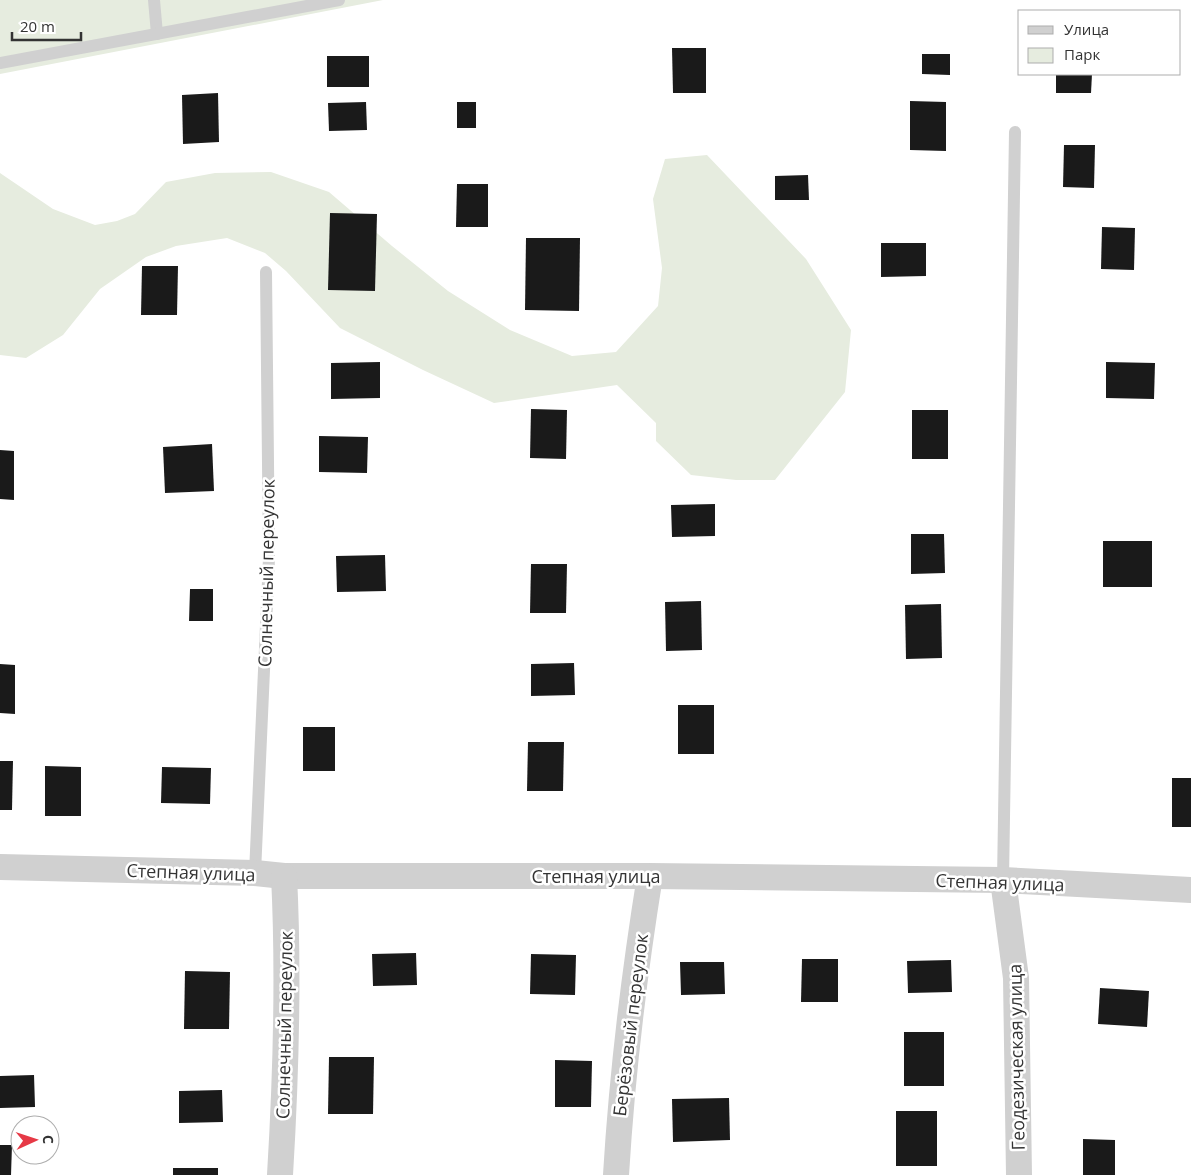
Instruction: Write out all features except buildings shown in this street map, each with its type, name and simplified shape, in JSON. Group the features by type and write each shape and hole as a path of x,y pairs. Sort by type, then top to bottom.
{"street":[{"name":"Степная улица","path":"0,867 255,873 284,876 650,876 1003,880 1191,890"},
{"name":"Солнечный переулок","path":"280,1175 283,1114 286,928 284,876"},
{"name":"Берёзовый переулок","path":"616,1175 619,1126 637,955 650,876"},
{"name":"Геодезическая улица","path":"1003,880 1016,978 1018,1175"}],"lane":[{"path":"154,0 157,34"},
{"path":"0,63 340,0"},
{"path":"1003,880 1015,132"},
{"name":"Солнечный переулок","path":"255,873 269,558 266,272"}],"green space":[{"path":"0,0 383,0 0,74"},
{"path":"707,155 806,259 851,330 845,392 775,480 736,480 691,475 656,441 656,423 617,385 494,403 340,328 286,271 265,253 227,238 176,246 146,257 100,289 63,335 26,358 0,355 0,173 53,209 95,225 117,221 135,214 166,182 215,173 271,172 329,192 448,291 510,330 572,356 616,352 658,306 662,268 653,199 665,159"}]}
